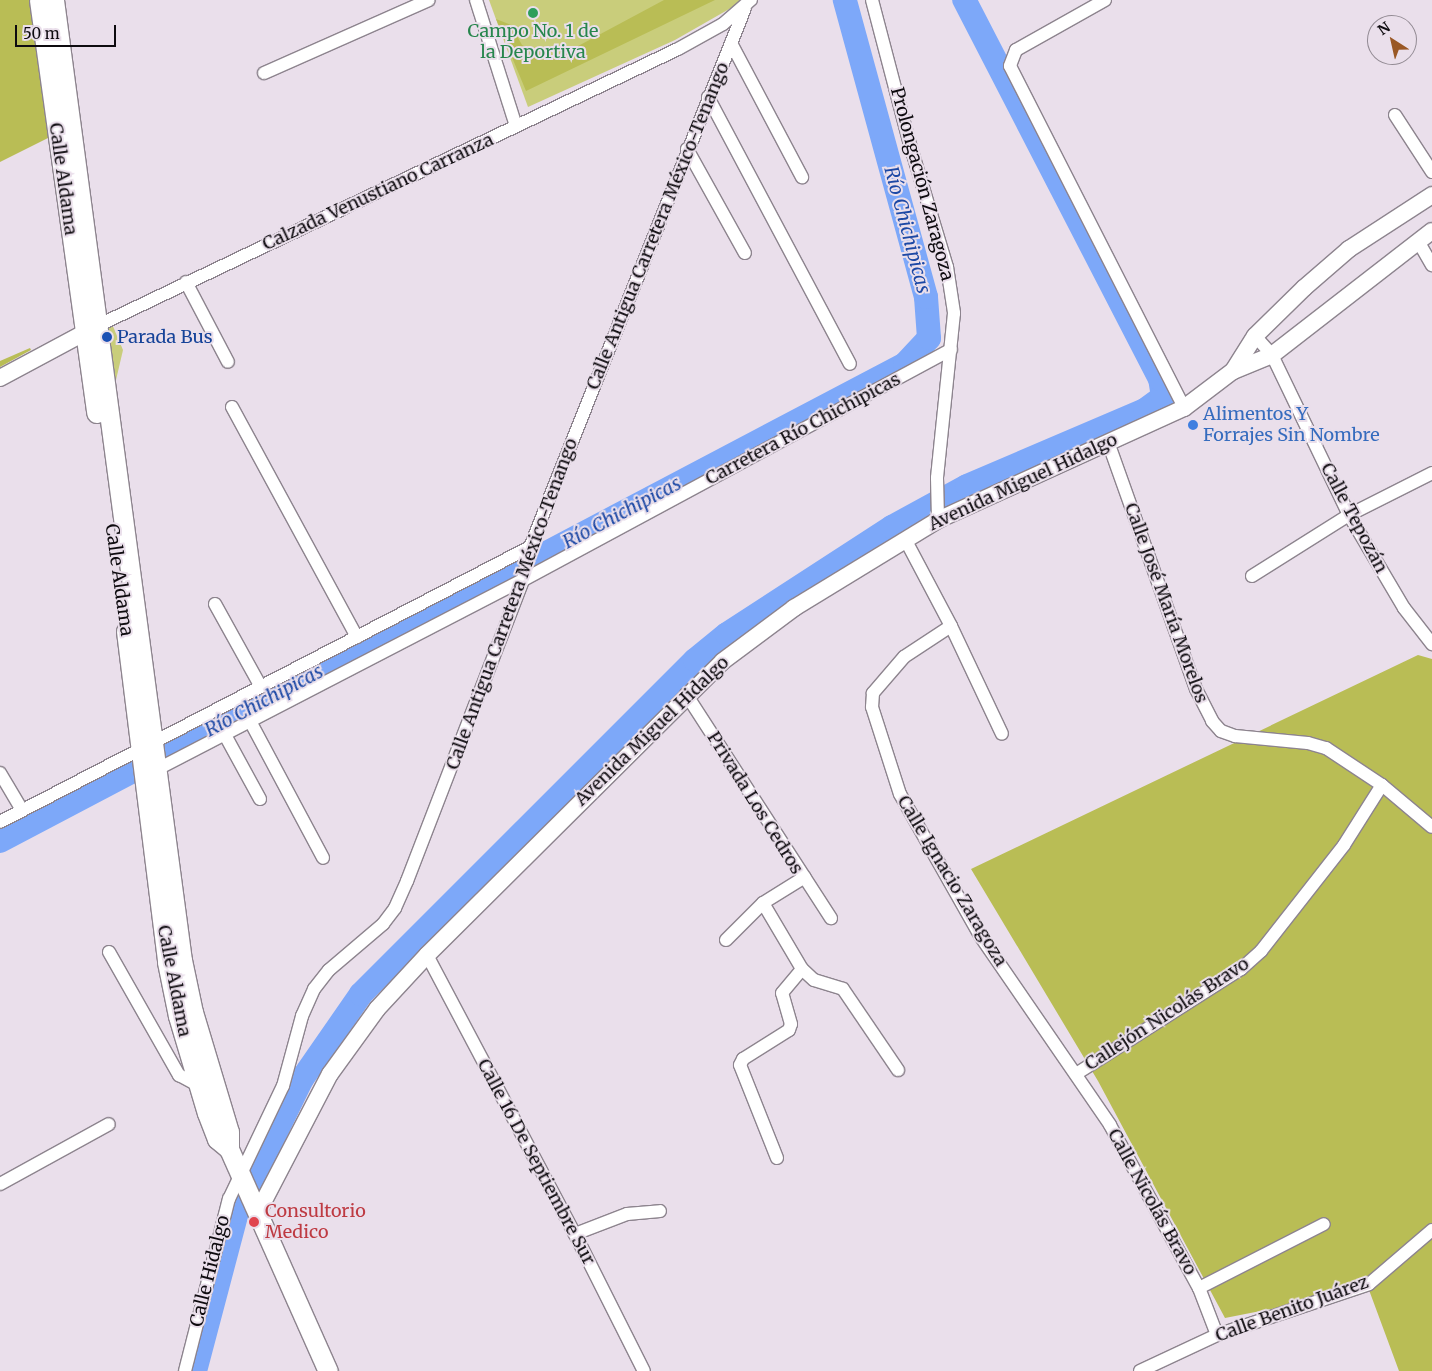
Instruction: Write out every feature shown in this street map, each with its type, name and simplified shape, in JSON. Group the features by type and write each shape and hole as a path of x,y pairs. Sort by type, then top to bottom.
{"main road":[{"name":"Calle Aldama","path":"39,0 91,329 152,772 182,960 193,1012 229,1132 229,1150"},
{"name":"Calle Aldama","path":"54,0 91,329"},
{"name":"Calle Aldama","path":"152,772 168,962 178,1016 198,1085 217,1139 229,1150 328,1371"}],"street":[{"path":"264,73 429,0"},
{"path":"476,0 516,126"},
{"name":"Prolongación Zaragoza","path":"872,0 909,141 947,266 954,313 937,497 938,516"},
{"path":"1105,0 1016,50 1010,66 1184,408"},
{"name":"Calzada Venustiano Carranza","path":"0,378 91,329 186,282 678,49 748,4"},
{"name":"Calle Antigua Carretera México-Tenango","path":"248,1193 283,1086 302,1016 314,989 329,970 383,924 395,908 523,578 529,552 687,149 748,4"},
{"path":"731,43 802,177"},
{"path":"708,97 850,364"},
{"path":"1395,116 1432,172"},
{"path":"687,149 745,253"},
{"name":"Avenida Miguel Hidalgo","path":"1233,371 1255,336 1349,250 1432,195"},
{"name":"Avenida Miguel Hidalgo","path":"248,1193 377,1009 427,955 686,694 723,661 794,608 905,539 938,516 1184,408 1233,371 1272,355 1432,231"},
{"path":"1418,241 1432,265"},
{"path":"186,282 228,362"},
{"name":"Calle Tepozán","path":"1255,336 1272,355 1349,515 1404,608 1432,644"},
{"name":"Carretera Río Chichipicas","path":"152,772 523,578 951,350"},
{"path":"232,408 357,637"},
{"name":"Calle José María Morelos","path":"1108,442 1196,689 1212,720 1221,731 1235,736 1308,743 1326,748 1382,785 1432,828"},
{"path":"1252,576 1349,515 1432,473"},
{"path":"905,539 951,626 1002,734"},
{"path":"0,822 357,637 529,552"},
{"path":"216,604 262,687"},
{"name":"Calle Ignacio Zaragoza","path":"951,626 904,657 873,693 872,707 900,794 929,848 981,937 1076,1074"},
{"name":"Privada Los Cedros","path":"686,694 805,877 763,903 726,940"},
{"path":"250,721 323,858"},
{"path":"225,734 260,800"},
{"path":"0,773 22,810"},
{"name":"Callejón Nicolás Bravo","path":"1076,1074 1242,969 1261,951 1344,845 1382,785"},
{"path":"805,877 831,918"},
{"path":"763,903 802,969 814,980 843,990 898,1070"},
{"path":"109,952 180,1076 198,1085"},
{"name":"Calle 16 De Septiembre Sur","path":"427,955 575,1234 644,1371"},
{"path":"777,1158 740,1065 743,1059 788,1030 791,1024 782,993 802,969"},
{"name":"Calle Nicolás Bravo","path":"1076,1074 1110,1126 1199,1288 1217,1335"},
{"path":"0,1184 109,1124"},
{"name":"Calle Hidalgo","path":"185,1371 228,1199 248,1193"},
{"path":"575,1234 627,1214 660,1211"},
{"path":"1199,1288 1324,1224"},
{"name":"Calle Benito Juárez","path":"1140,1371 1217,1335 1369,1284 1432,1230"}],"green space":[{"path":"489,0 745,0 675,40 528,107"},
{"path":"112,324 123,350 112,397 99,327"}],"shaded area":[{"path":"0,0 30,0 52,136 0,162"},
{"path":"664,0 715,0 526,91 496,19 511,25 522,45 552,60"},
{"path":"30,348 31,350 0,367 0,361"},
{"path":"1418,655 1432,659 1432,1371 1399,1371 1369,1290 1225,1318 1098,1081 971,869"}],"waterway":[{"name":"Río Chichipicas","path":"0,841 905,364 929,338 926,297 845,0"},
{"path":"195,1371 237,1212 302,1079 361,994 695,660 727,634 892,527 967,486 1145,410 1163,397 1160,379 964,0"}],"place":[{"name":"Campo No. 1 de la Deportiva","path":"533,13"},
{"name":"Parada Bus","path":"107,337"},
{"name":"Alimentos Y Forrajes Sin Nombre","path":"1193,425"},
{"name":"Consultorio Medico","path":"254,1222"}]}
